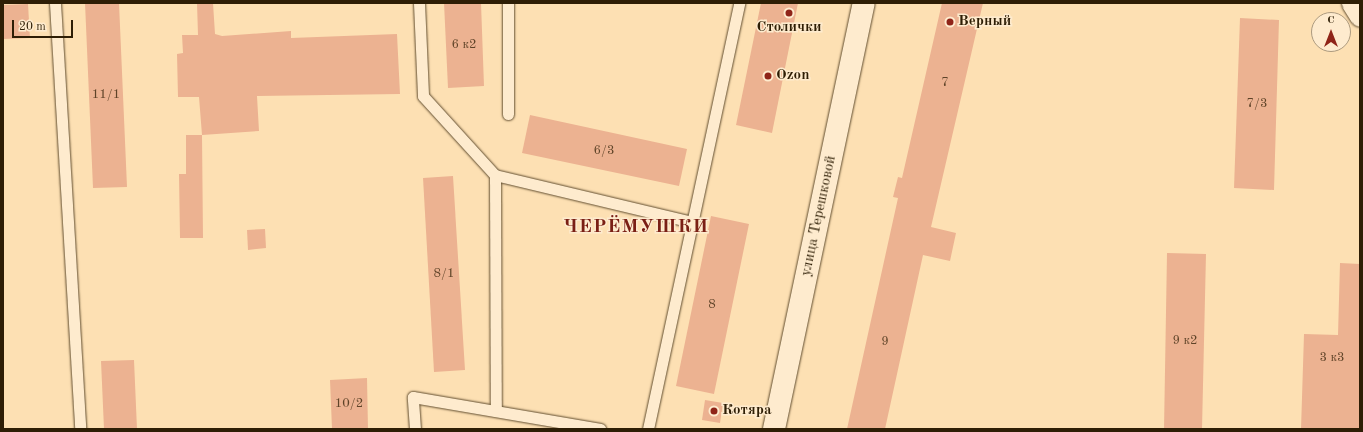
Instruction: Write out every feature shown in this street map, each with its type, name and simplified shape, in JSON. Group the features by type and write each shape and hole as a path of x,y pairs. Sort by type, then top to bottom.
{"main road":[{"name":"улица Терешковой","path":"774,429 864,3"}],"street":[{"path":"1352,3 1360,16"}],"lane":[{"path":"55,3 80,429"},
{"path":"419,3 423,96 494,175 693,222"},
{"path":"508,3 508,114"},
{"path":"648,429 739,3"},
{"path":"494,175 496,411"},
{"path":"415,429 413,397 600,429"}],"building":[{"path":"85,3 119,3 127,187 93,188"},
{"path":"197,3 213,3 215,34 222,36 291,31 291,38 397,34 400,94 257,96 259,131 202,135 199,97 178,97 177,54 183,53 182,35 198,35"},
{"path":"444,3 481,3 484,86 448,88"},
{"path":"761,3 798,3 772,133 736,125"},
{"path":"942,3 983,3 931,227 956,233 950,261 923,255 885,429 847,429 898,198 893,197 898,177 902,178"},
{"path":"28,4 30,38 3,39 3,5"},
{"path":"1240,18 1279,20 1274,190 1234,188"},
{"path":"530,115 687,149 679,186 522,153"},
{"path":"186,135 202,135 203,238 180,238 179,174 186,174"},
{"path":"453,176 465,370 434,372 423,178"},
{"path":"711,216 749,224 714,394 676,386"},
{"path":"265,229 266,248 248,250 247,230"},
{"path":"1167,253 1206,254 1202,429 1164,429"},
{"path":"1340,263 1360,264 1360,429 1301,429 1304,334 1338,335"},
{"path":"134,360 137,429 104,429 101,361"},
{"path":"367,378 368,429 332,429 330,380"},
{"path":"705,400 723,403 720,423 702,420"}],"place":[{"name":"Столички","path":"789,13"},
{"name":"Верный","path":"950,22"},
{"name":"Ozon","path":"768,76"},
{"name":"Котяра","path":"714,411"}],"district":[{"name":"ЧЕРЁМУШКИ","path":"636,228"}]}
